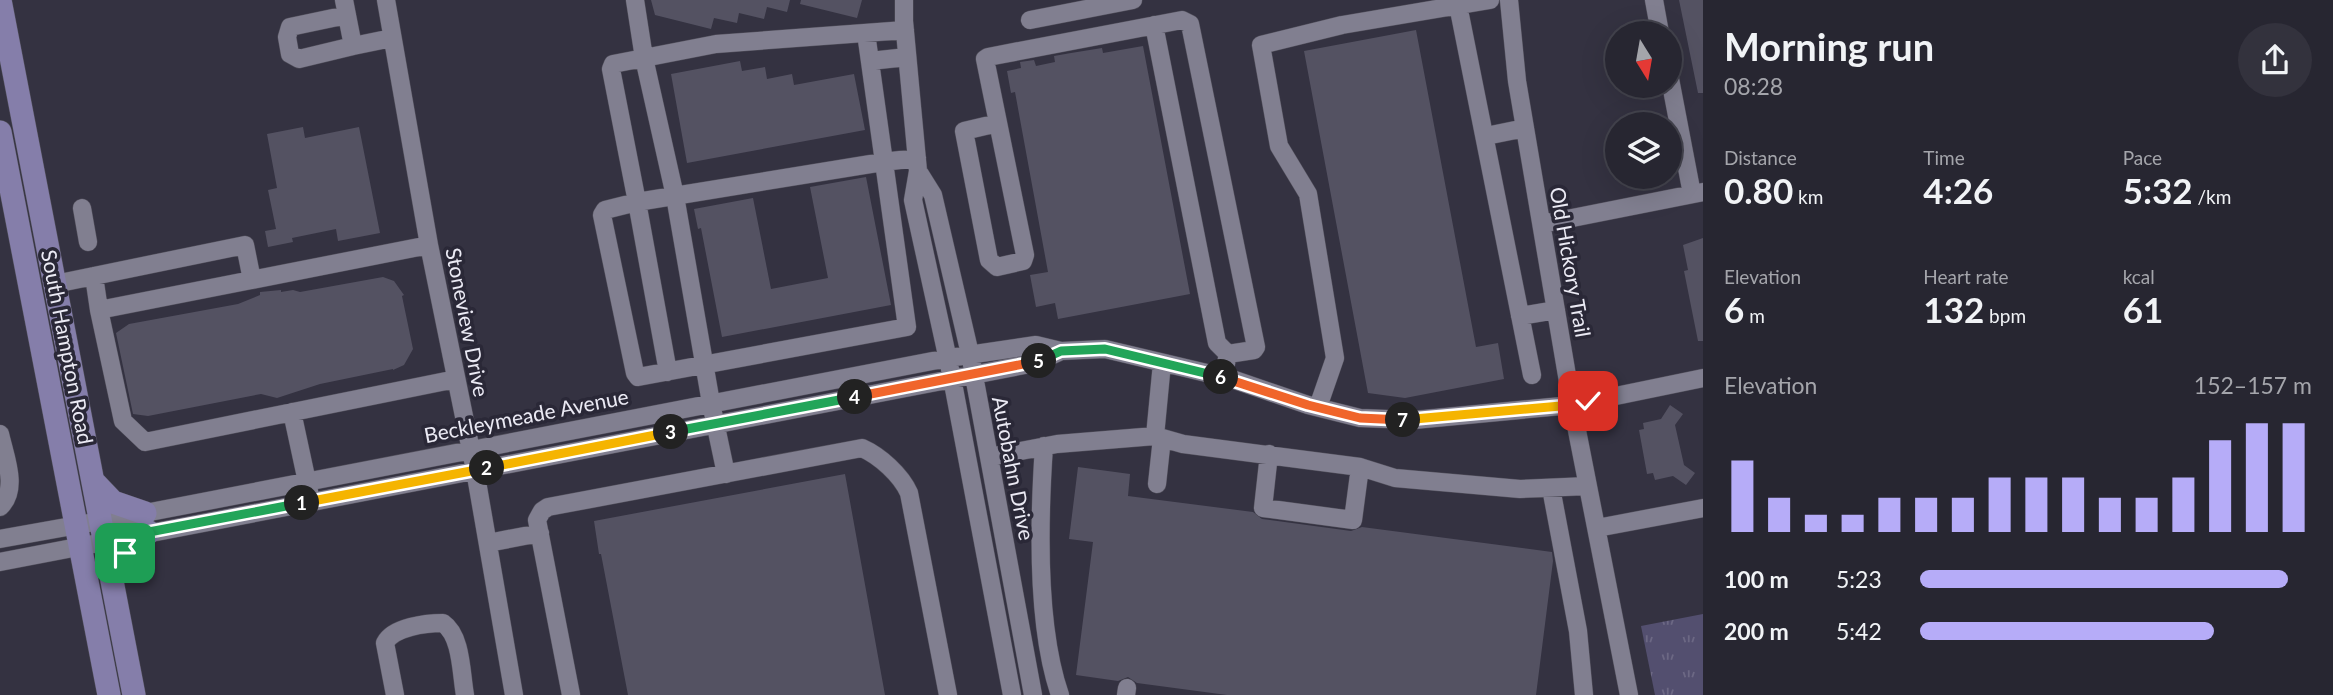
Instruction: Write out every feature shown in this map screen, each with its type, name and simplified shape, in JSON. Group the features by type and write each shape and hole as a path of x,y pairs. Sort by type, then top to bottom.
{"main road":[{"name":"South Hampton Road","path":"0,0 134,695"},
{"name":"South Hampton Road","path":"0,131 109,695"},
{"path":"93,481 113,502 147,523 125,553 113,580"}],"street":[{"name":"Stoneview Drive","path":"386,0 429,245 475,470 514,695"},
{"path":"635,0 644,58 675,196 726,474"},
{"name":"Autobahn Drive","path":"904,0 917,165 913,200 953,378 1012,695"},
{"path":"1030,20 1131,0 1135,29"},
{"path":"1318,407 1335,358 1308,194 1279,146 1261,45 1342,25 1490,0"},
{"name":"Old Hickory Trail","path":"1509,0 1517,81 1572,405 1629,695"},
{"path":"1654,0 1658,21"},
{"path":"1458,5 1532,374"},
{"path":"353,46 345,7 290,27 287,37 290,54 299,59 392,38"},
{"path":"998,123 964,131 989,260 997,267 1023,261 1025,255 985,59 1182,20 1190,24 1256,347 1254,350 1228,354"},
{"path":"1154,25 1217,343 1228,354"},
{"path":"668,372 611,69 613,64 716,44 905,30"},
{"path":"866,33 883,162 907,327 668,372 638,377 635,373 602,215 605,210 637,202 883,162 917,165"},
{"path":"870,61 907,57"},
{"path":"1542,224 1698,193 1675,98"},
{"path":"0,131 25,125"},
{"path":"1486,136 1525,128"},
{"name":"Autobahn Drive","path":"917,165 933,195 970,354 1034,695"},
{"path":"82,208 88,242"},
{"path":"55,284 245,245 252,279"},
{"path":"99,310 429,245"},
{"path":"94,276 123,421 145,442 456,379"},
{"path":"1520,316 1556,310"},
{"name":"Beckleymeade Avenue","path":"147,523 306,481 948,358 1036,345 1061,351 1105,349 1223,377 1360,418 1414,420 1572,405 1703,378"},
{"name":"Beckleymeade Avenue","path":"0,539 79,534 311,501 1035,363 1061,351"},
{"path":"1223,377 1228,354"},
{"path":"1157,484 1162,363"},
{"path":"292,412 311,501"},
{"path":"0,434 11,489 7,500 0,507"},
{"path":"989,457 1044,446 1158,437 1183,444 1360,467 1395,478 1520,489 1588,486"},
{"path":"1044,446 1041,498 1045,620 1054,677 1060,695"},
{"path":"570,695 537,520 542,510 862,449 887,466 904,483 909,493 948,695"},
{"path":"1269,454 1263,508 1353,520 1360,467"},
{"path":"1550,488 1578,631 1584,695"},
{"path":"1597,528 1703,508"},
{"path":"488,543 540,533"},
{"name":"Beckleymeade Avenue","path":"0,562 79,534"},
{"path":"395,695 385,643 387,638 394,632 443,623 456,640 465,695"}],"green space":[{"path":"1703,614 1703,695 1655,695 1641,626"}],"building":[{"path":"651,0 790,0 787,12 767,7 764,19 739,13 737,23 714,18 711,29 655,15"},
{"path":"801,0 862,0 857,18 800,4"},
{"path":"1679,0 1703,0 1703,93 1698,93"},
{"path":"1416,30 1476,347 1498,343 1504,379 1405,398 1368,393 1304,51"},
{"path":"1143,46 1190,294 1058,319 1055,303 1036,307 1030,275 1048,272 1015,92 1011,93 1007,71 1021,68 1020,62 1034,60 1036,66 1055,62 1054,56 1102,48 1103,53"},
{"path":"740,61 742,71 765,67 767,79 792,74 794,85 854,74 865,130 687,163 671,74"},
{"path":"303,127 305,138 359,127 380,233 338,241 336,229 292,238 293,242 268,247 265,231 276,229 268,190 277,188 267,134"},
{"path":"866,177 891,305 722,337 701,228 698,229 694,209 753,198 771,289 828,278 810,187"},
{"path":"1703,238 1703,341 1698,341 1684,271 1688,270 1683,245"},
{"path":"383,277 394,281 404,295 402,296 413,349 404,365 393,370 320,384 277,398 261,394 148,416 133,414 116,333 129,324 238,304 260,295 260,292 300,292"},
{"path":"1670,405 1683,414 1675,425 1684,465 1695,473 1686,485 1673,476 1655,480 1653,473 1647,474 1639,430 1644,429 1643,423 1661,419"},
{"path":"1078,467 1130,474 1128,496 1253,512 1262,519 1351,531 1362,527 1552,552 1536,695 1227,695 1137,683 1128,677 1118,681 1076,675 1093,542 1069,539"},
{"path":"845,474 885,695 628,695 594,521"}],"route":[{"path":"125,553 149,532 1035,363 1061,351 1105,349 1232,379 1308,405 1360,418 1414,420 1572,405 1588,401"}]}
